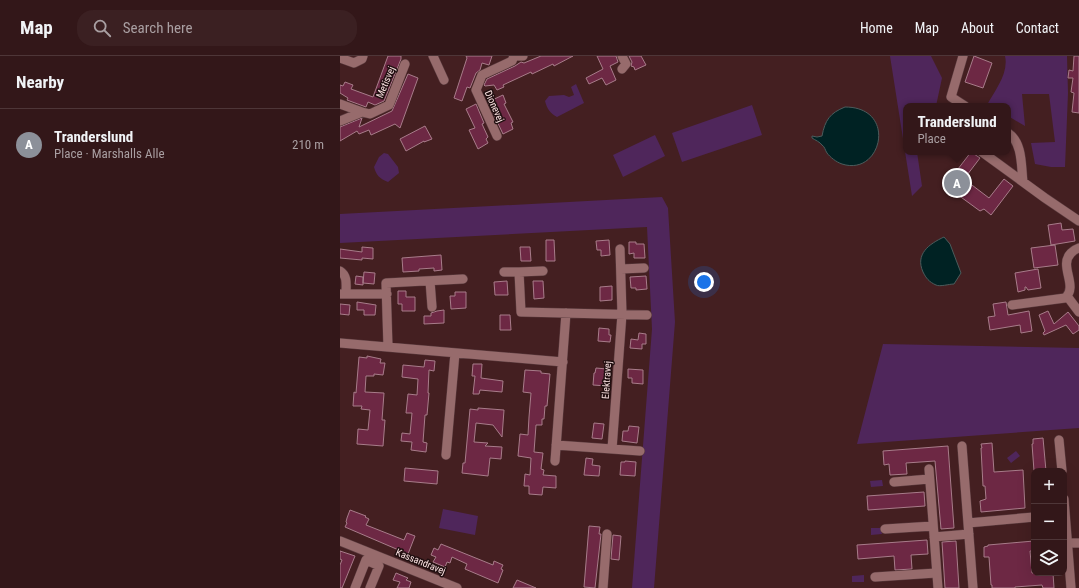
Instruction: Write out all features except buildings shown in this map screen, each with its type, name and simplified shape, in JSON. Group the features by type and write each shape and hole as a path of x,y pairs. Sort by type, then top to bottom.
{"street":[{"path":"340,58 354,62 362,59 363,56"},
{"path":"433,56 444,80"},
{"name":"Dionevej","path":"497,136 476,90 482,74 512,61 514,56"},
{"path":"518,56 523,56"},
{"path":"622,56 626,64 622,69"},
{"path":"960,103 951,97 963,56"},
{"name":"Metisvej","path":"340,104 370,114 389,105 405,64"},
{"name":"Metisvej","path":"340,121 362,112"},
{"path":"1011,135 1018,144 1023,182"},
{"path":"986,155 1079,221"},
{"path":"1012,305 1065,298 1072,286 1066,261 1070,254 1079,248"},
{"name":"Elektravej","path":"612,449 622,314 620,249"},
{"path":"621,269 644,268"},
{"path":"340,271 345,274 346,279 343,294 387,294"},
{"path":"504,272 544,271"},
{"path":"519,272 521,312 647,315"},
{"path":"388,347 386,283 463,279"},
{"path":"430,281 432,307"},
{"path":"1067,296 1079,312"},
{"path":"555,461 566,312"},
{"path":"340,343 563,362"},
{"path":"446,455 455,353"},
{"path":"1059,440 1062,468"},
{"path":"556,445 640,451"},
{"path":"962,446 973,588"},
{"path":"929,469 938,588"},
{"path":"894,482 929,479"},
{"path":"968,523 1031,517"},
{"path":"885,530 933,526"},
{"path":"603,588 607,534"},
{"path":"934,537 969,534"},
{"name":"Kassandravej","path":"340,541 374,559 457,588"},
{"path":"1071,588 1067,544 1079,542"},
{"path":"355,588 366,560 374,559 379,566 370,588"},
{"path":"875,577 936,573"}],"shaded area":[{"path":"890,56 931,56 942,78 937,103 903,103 903,139"},
{"path":"1005,56 1067,56 1068,93 1065,167 1051,167 1035,164 1031,143 1055,142 1049,94 1022,94 1025,126 1011,118 1011,103 988,103 1003,75 1006,62"},
{"path":"576,84 584,103 557,117 549,110 545,101 549,96 564,95 569,97 574,95 571,87"},
{"path":"752,105 762,135 682,162 672,133"},
{"path":"655,135 665,156 623,177 613,155"},
{"path":"384,153 388,154 398,167 399,173 388,182 379,176 374,167 379,157"},
{"path":"906,155 917,155 922,186 912,196"},
{"path":"662,197 668,208 675,322 654,588 632,588 652,329 647,227 340,243 340,214"},
{"path":"883,344 1079,348 1079,428 857,444"},
{"path":"1016,451 1020,456 1011,463 1007,458"},
{"path":"882,480 883,486 871,487 870,481"},
{"path":"443,509 478,516 475,535 439,528"},
{"path":"871,528 881,528 882,534 871,535"},
{"path":"864,575 864,582 852,582 852,576"}],"water":[{"path":"845,107 862,110 873,118 878,128 878,140 875,152 867,161 856,165 842,164 835,161 828,155 824,147 819,142 812,138 812,136 822,136 829,118"},
{"path":"944,237 950,244 961,273 954,284 938,286 931,283 925,276 921,266 921,260 922,255 929,246"}],"place":[{"name":"Tranderslund","path":"957,183"}]}
